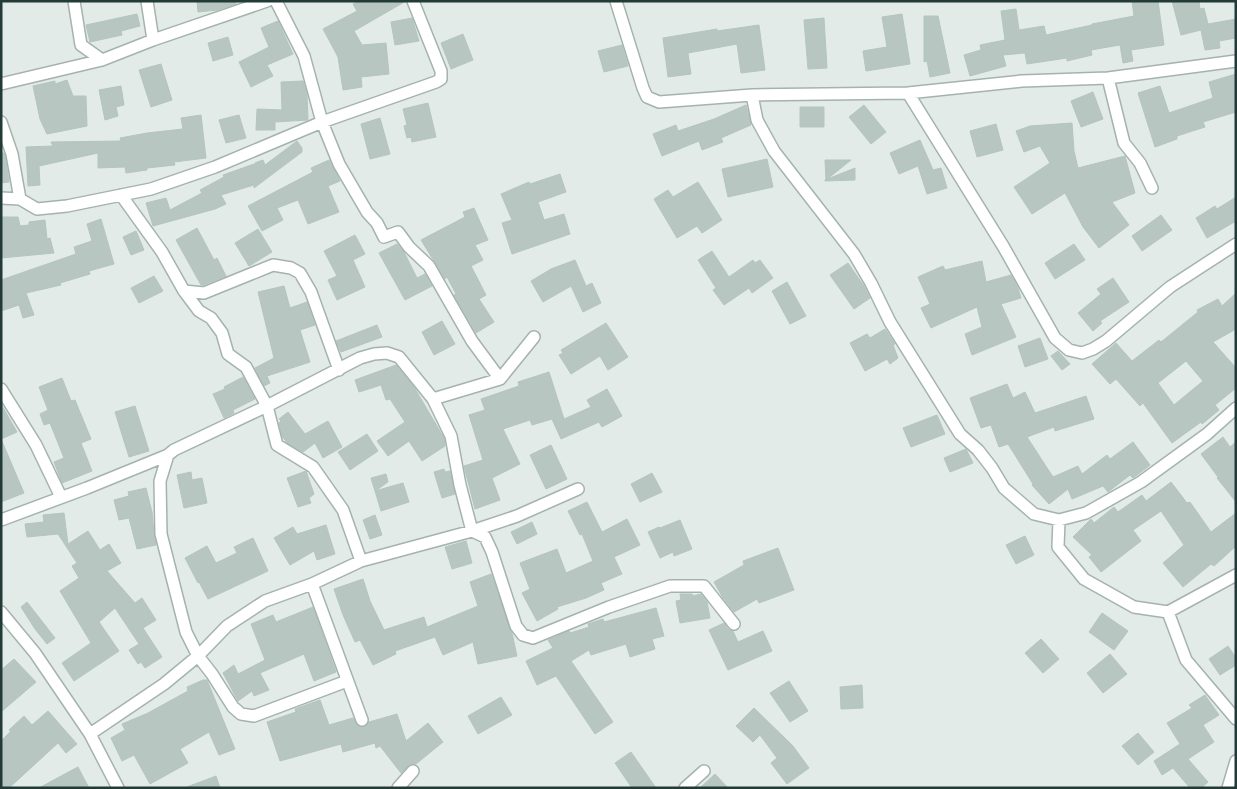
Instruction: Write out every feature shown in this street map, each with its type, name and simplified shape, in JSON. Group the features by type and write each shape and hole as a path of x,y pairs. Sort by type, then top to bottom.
{"street":[{"path":"74,1 81,45 102,60"},
{"path":"147,1 153,40"},
{"path":"1,84 102,60 153,40 266,1"},
{"path":"276,1 304,56 322,122 340,164 367,212 384,237 398,232 409,247 429,266 472,340 500,379"},
{"path":"1,198 20,199 36,209 67,206 151,189 215,167 322,122 436,82 441,79 441,71 413,1"},
{"path":"616,1 643,88 647,97 659,102 752,95 908,93 1022,81 1108,78 1236,61"},
{"path":"1108,78 1124,143 1140,163 1152,188"},
{"path":"908,93 1003,246 1055,338 1069,350 1082,353 1106,341 1170,287 1236,244"},
{"path":"752,95 757,120 774,151 854,254 890,322 960,434 978,450 1004,488 1034,514 1059,520 1086,513 1141,482 1208,434 1236,408"},
{"path":"1,122 12,154 20,199"},
{"path":"121,195 162,252 184,291 199,311 211,318 222,333 228,354 246,367 267,406 277,445 313,467 343,510 361,561"},
{"path":"184,291 204,293 273,265 291,268 300,273 311,292 339,370"},
{"path":"433,399 500,379 534,337"},
{"path":"1,520 168,455 174,450 267,406 360,358 387,353 399,357 433,399 451,436 460,485 472,531 485,538 492,552 516,626 523,635 534,638 610,607 670,586 704,586 734,624"},
{"path":"1,388 36,445 61,497"},
{"path":"168,455 160,481 161,534 186,632 198,656 233,707 241,714 254,716 347,681"},
{"path":"90,734 164,684 198,656 227,626 265,601 312,584 361,561 472,531 517,516 578,489"},
{"path":"1059,520 1058,547 1084,579 1134,607 1168,612 1236,575"},
{"path":"312,584 362,720"},
{"path":"1,612 35,654 90,734 118,788"},
{"path":"1168,612 1186,660 1236,719"},
{"path":"1228,788 1236,761"},
{"path":"398,788 412,771"},
{"path":"685,788 704,771"}],"building":[{"path":"197,1 236,1 236,4 217,10 198,12"},
{"path":"358,1 406,1 354,31 362,45 386,43 389,74 361,77 362,87 343,90 338,57 323,29 357,11 353,4"},
{"path":"1132,1 1158,1 1164,45 1131,50 1133,61 1123,63 1120,45 1091,50 1092,55 1067,61 1067,58 1027,64 1025,53 1003,55 1006,66 970,76 964,55 981,50 980,45 1005,40 1001,11 1016,9 1019,30 1044,26 1046,35 1134,16"},
{"path":"1172,1 1199,1 1200,9 1204,8 1208,24 1236,19 1236,38 1219,41 1220,48 1205,50 1201,30 1181,35"},
{"path":"137,14 140,26 121,31 122,35 90,42 86,25"},
{"path":"902,14 910,64 866,71 863,51 887,47 882,17"},
{"path":"924,16 938,16 950,73 930,77 927,61 924,62"},
{"path":"412,18 419,41 395,45 391,22"},
{"path":"824,18 827,68 808,69 804,20"},
{"path":"278,21 293,54 267,65 273,76 251,87 239,62 269,47 261,28"},
{"path":"759,25 765,70 741,73 737,44 688,53 691,74 668,77 663,38 717,29 717,31"},
{"path":"463,34 473,60 451,69 441,43"},
{"path":"228,37 233,55 213,61 208,43"},
{"path":"622,45 628,66 604,72 598,51"},
{"path":"161,64 172,100 151,107 139,70"},
{"path":"1236,74 1236,112 1203,122 1205,127 1177,136 1177,139 1155,147 1138,93 1160,86 1169,113 1213,98 1209,82"},
{"path":"67,80 73,96 86,96 87,126 47,134 40,119 33,86 55,81 55,84"},
{"path":"303,81 307,95 308,120 275,122 275,130 256,130 257,109 282,110 281,82"},
{"path":"121,86 124,105 116,107 118,116 105,120 99,90"},
{"path":"1093,92 1103,119 1081,127 1071,101"},
{"path":"428,103 436,137 412,142 411,137 407,138 404,126 407,125 403,109"},
{"path":"746,105 751,125 721,138 723,142 702,150 699,141 662,156 653,134 676,125 678,131 714,119"},
{"path":"864,105 886,132 871,144 849,117"},
{"path":"800,107 824,107 824,127 800,127"},
{"path":"201,115 206,158 174,162 175,165 147,168 147,170 126,173 125,167 98,168 98,153 39,166 40,185 28,186 26,147 53,146 51,142 121,141 120,138 183,129 181,118"},
{"path":"239,115 246,138 226,143 219,120"},
{"path":"380,118 390,154 370,159 361,124"},
{"path":"1072,123 1074,151 1078,168 1125,156 1135,193 1112,202 1129,225 1099,248 1083,227 1065,193 1032,214 1014,187 1050,163 1040,146 1024,152 1016,131 1030,126"},
{"path":"996,124 1003,150 977,157 970,131"},
{"path":"920,140 933,170 941,168 947,188 927,194 918,166 899,174 890,153"},
{"path":"297,141 302,148 302,152 254,188 254,185 221,195 226,204 215,209 153,226 146,203 166,198 170,210 202,193 200,190 224,177 223,175 254,164 255,168 255,163 263,160 265,165"},
{"path":"1,153 4,153 5,156 9,182 1,183"},
{"path":"767,159 773,187 728,197 722,169"},
{"path":"329,160 340,181 328,186 339,212 308,224 298,200 277,208 283,220 262,231 248,206 313,172 311,168"},
{"path":"825,160 851,160 826,180"},
{"path":"855,168 855,180 825,181 825,180"},
{"path":"560,174 566,192 538,202 544,220 564,214 570,234 512,254 502,223 512,220 501,194 529,182 530,184"},
{"path":"698,182 722,220 702,233 697,226 677,238 654,199 668,190 673,197"},
{"path":"1236,197 1236,221 1207,238 1196,218 1215,206 1217,209"},
{"path":"474,208 488,240 475,245 483,260 471,266 486,295 479,299 494,322 476,333 454,295 456,294 447,277 445,279 421,240 465,217 463,212"},
{"path":"1161,215 1172,230 1142,251 1132,236"},
{"path":"1,217 18,217 20,226 29,225 29,222 45,220 47,239 50,238 54,253 1,258"},
{"path":"101,219 114,264 89,271 90,274 60,283 61,285 26,293 34,315 23,318 19,305 1,311 1,280 76,254 74,247 92,241 87,224"},
{"path":"197,228 214,260 217,258 226,276 203,285 201,285 176,240"},
{"path":"258,229 272,252 249,266 235,243"},
{"path":"136,231 144,250 131,255 123,237"},
{"path":"355,235 365,254 353,260 365,287 337,300 328,280 337,276 324,251"},
{"path":"397,244 404,252 417,278 425,274 432,286 405,300 379,253"},
{"path":"1074,244 1085,260 1055,279 1045,263"},
{"path":"712,251 729,277 753,260 755,263 760,260 773,278 752,293 749,288 724,305 713,290 716,288 698,260"},
{"path":"575,260 586,286 592,283 601,303 583,312 571,286 543,302 531,281 551,269"},
{"path":"982,261 986,282 1011,275 1021,298 1001,304 1016,337 972,355 965,334 982,327 977,307 931,328 921,308 930,304 918,277 943,266 945,270"},
{"path":"848,263 870,298 854,309 830,275"},
{"path":"154,276 163,291 139,303 131,288"},
{"path":"1113,278 1129,302 1100,321 1102,323 1093,331 1078,313 1101,294 1097,289"},
{"path":"787,282 806,316 790,324 772,291"},
{"path":"284,286 290,308 307,302 315,325 300,330 310,362 267,376 270,383 264,386 255,368 274,358 258,292"},
{"path":"1236,293 1236,329 1213,342 1236,368 1236,388 1215,405 1219,410 1202,424 1201,422 1172,443 1143,403 1140,406 1116,379 1110,384 1092,364 1116,343 1132,361 1159,340 1161,342 1198,312 1197,310 1218,299 1222,306","holes":["1186,361 1203,381 1174,405 1158,383"]},
{"path":"442,321 455,344 434,355 422,332"},
{"path":"606,323 628,357 608,370 600,356 571,374 559,355 563,353 561,350"},
{"path":"377,325 382,337 341,352 336,341"},
{"path":"885,329 895,344 893,345 898,358 890,364 887,359 865,371 850,343 867,334 870,338"},
{"path":"1040,338 1048,359 1025,367 1018,346"},
{"path":"1058,351 1070,364 1062,370 1051,356"},
{"path":"396,365 414,387 444,438 445,446 422,461 409,441 388,456 377,441 405,422 390,399 386,400 381,385 359,392 355,380"},
{"path":"549,372 564,419 591,407 587,400 607,389 622,416 602,427 599,422 561,439 552,419 532,425 530,420 503,429 520,464 492,478 500,500 475,509 464,466 483,460 469,415 485,410 481,399 519,386 518,382"},
{"path":"243,377 255,399 233,410 234,413 224,418 213,394 225,389 224,387"},
{"path":"62,378 71,401 75,400 91,439 81,443 92,471 62,483 54,462 64,458 50,423 44,425 40,414 48,410 39,387"},
{"path":"1007,384 1013,398 1025,392 1035,413 1086,396 1094,419 1055,431 1054,427 1027,437 1053,477 1078,466 1082,474 1107,455 1110,459 1133,442 1150,465 1133,478 1130,475 1108,492 1103,486 1072,499 1068,489 1049,504 1032,485 1008,444 999,447 991,425 981,428 970,398"},
{"path":"1,404 17,432 1,439"},
{"path":"135,406 149,451 129,457 115,412"},
{"path":"288,412 305,434 328,421 342,447 323,458 315,443 303,452 287,443 282,436 279,423 281,421 279,419"},
{"path":"937,415 945,434 911,447 903,428"},
{"path":"367,434 378,451 350,470 338,452"},
{"path":"1223,437 1230,447 1236,442 1236,502 1201,454"},
{"path":"1,439 24,493 1,502"},
{"path":"551,445 567,479 546,489 530,455"},
{"path":"966,449 973,463 950,472 944,458"},
{"path":"444,469 445,472 450,471 455,494 442,498 434,472"},
{"path":"306,471 314,494 309,498 311,503 298,507 287,478"},
{"path":"191,472 192,480 202,478 207,503 184,508 177,475"},
{"path":"652,473 662,492 640,502 631,484"},
{"path":"386,474 388,482 375,491 371,478"},
{"path":"1171,482 1187,503 1190,502 1211,532 1236,513 1236,546 1214,566 1211,564 1183,587 1163,563 1184,545 1161,511 1133,530 1141,541 1101,572 1089,557 1092,555 1073,537 1091,519 1094,523 1114,507 1118,512 1142,495 1146,501"},
{"path":"403,483 409,502 381,511 375,491"},
{"path":"146,488 152,512 156,545 137,549 129,518 119,520 114,500 129,496 128,492"},
{"path":"587,502 602,532 627,519 640,545 614,557 622,574 601,583 604,590 557,607 558,609 537,621 522,593 530,589 520,563 557,549 566,573 593,561 582,534 580,535 568,511"},
{"path":"64,513 68,544 88,531 100,550 109,544 121,563 107,571 135,603 142,598 156,620 143,628 162,657 145,668 141,662 138,664 129,650 139,644 115,608 99,622 119,651 74,681 62,663 91,643 60,591 79,578 72,566 77,563 58,534 27,537 25,524 44,522 43,515"},
{"path":"375,515 382,535 370,539 363,520"},
{"path":"680,520 692,549 674,556 673,552 660,558 648,532"},
{"path":"532,522 537,534 517,544 511,532"},
{"path":"326,525 335,554 317,560 314,551 290,565 274,538 293,527 297,534"},
{"path":"1025,536 1034,555 1016,564 1006,545"},
{"path":"253,538 268,571 208,599 185,558 207,546 216,563 237,553 234,547"},
{"path":"466,541 472,563 452,569 445,547"},
{"path":"778,548 794,590 759,603 757,599 734,612 714,582 744,565 743,561"},
{"path":"491,574 512,633 517,656 478,664 473,642 443,655 435,637 395,651 396,654 373,665 360,640 355,642 334,589 363,579 370,601 384,630 424,617 427,627 478,606 470,582"},
{"path":"680,594 692,594 693,596 701,594 707,602 710,618 680,623 676,601 681,600"},
{"path":"27,602 55,638 47,644 21,607"},
{"path":"313,607 336,672 314,681 304,654 260,673 269,690 254,696 252,691 238,701 223,673 234,665 238,674 265,660 251,624 273,615 276,622"},
{"path":"656,608 664,636 652,639 655,649 630,657 626,644 591,655 589,650 571,661 613,722 595,734 556,676 537,685 526,661 553,648 548,640 569,631 570,633 589,627 588,624 603,619 604,622"},
{"path":"1102,613 1128,631 1114,650 1089,632"},
{"path":"724,623 728,629 733,631 738,642 763,631 772,651 728,670 709,630"},
{"path":"1041,639 1059,659 1043,673 1025,653"},
{"path":"1228,646 1236,658 1236,665 1220,675 1209,659"},
{"path":"1110,654 1127,674 1103,693 1087,673"},
{"path":"14,659 36,682 1,712 1,670"},
{"path":"207,680 235,749 219,755 209,732 180,749 188,763 150,784 134,755 122,761 111,738 125,730 122,724 148,713 188,691 187,687"},
{"path":"789,681 808,711 790,722 770,693"},
{"path":"862,685 863,708 841,709 840,687"},
{"path":"1205,695 1219,715 1203,725 1214,742 1188,759 1208,782 1201,788 1190,788 1173,768 1162,775 1154,761 1180,744 1167,723 1192,708 1189,705"},
{"path":"501,697 512,715 478,734 468,716"},
{"path":"320,700 329,725 353,718 358,726 364,727 369,722 397,714 406,741 428,723 443,742 416,764 411,764 401,773 380,746 376,748 375,743 343,752 341,744 280,761 267,722 296,712 295,709"},
{"path":"754,708 793,746 809,768 787,784 771,763 777,758 760,735 753,742 736,726"},
{"path":"48,711 77,744 66,753 58,743 9,788 1,788 1,741 11,731 9,730 24,716 32,725"},
{"path":"1138,733 1154,752 1138,765 1122,746"},
{"path":"631,752 656,788 632,788 615,763"},
{"path":"78,767 89,788 39,788 63,775"},
{"path":"715,774 728,788 700,788"},
{"path":"216,776 220,788 187,788 187,787"}]}
